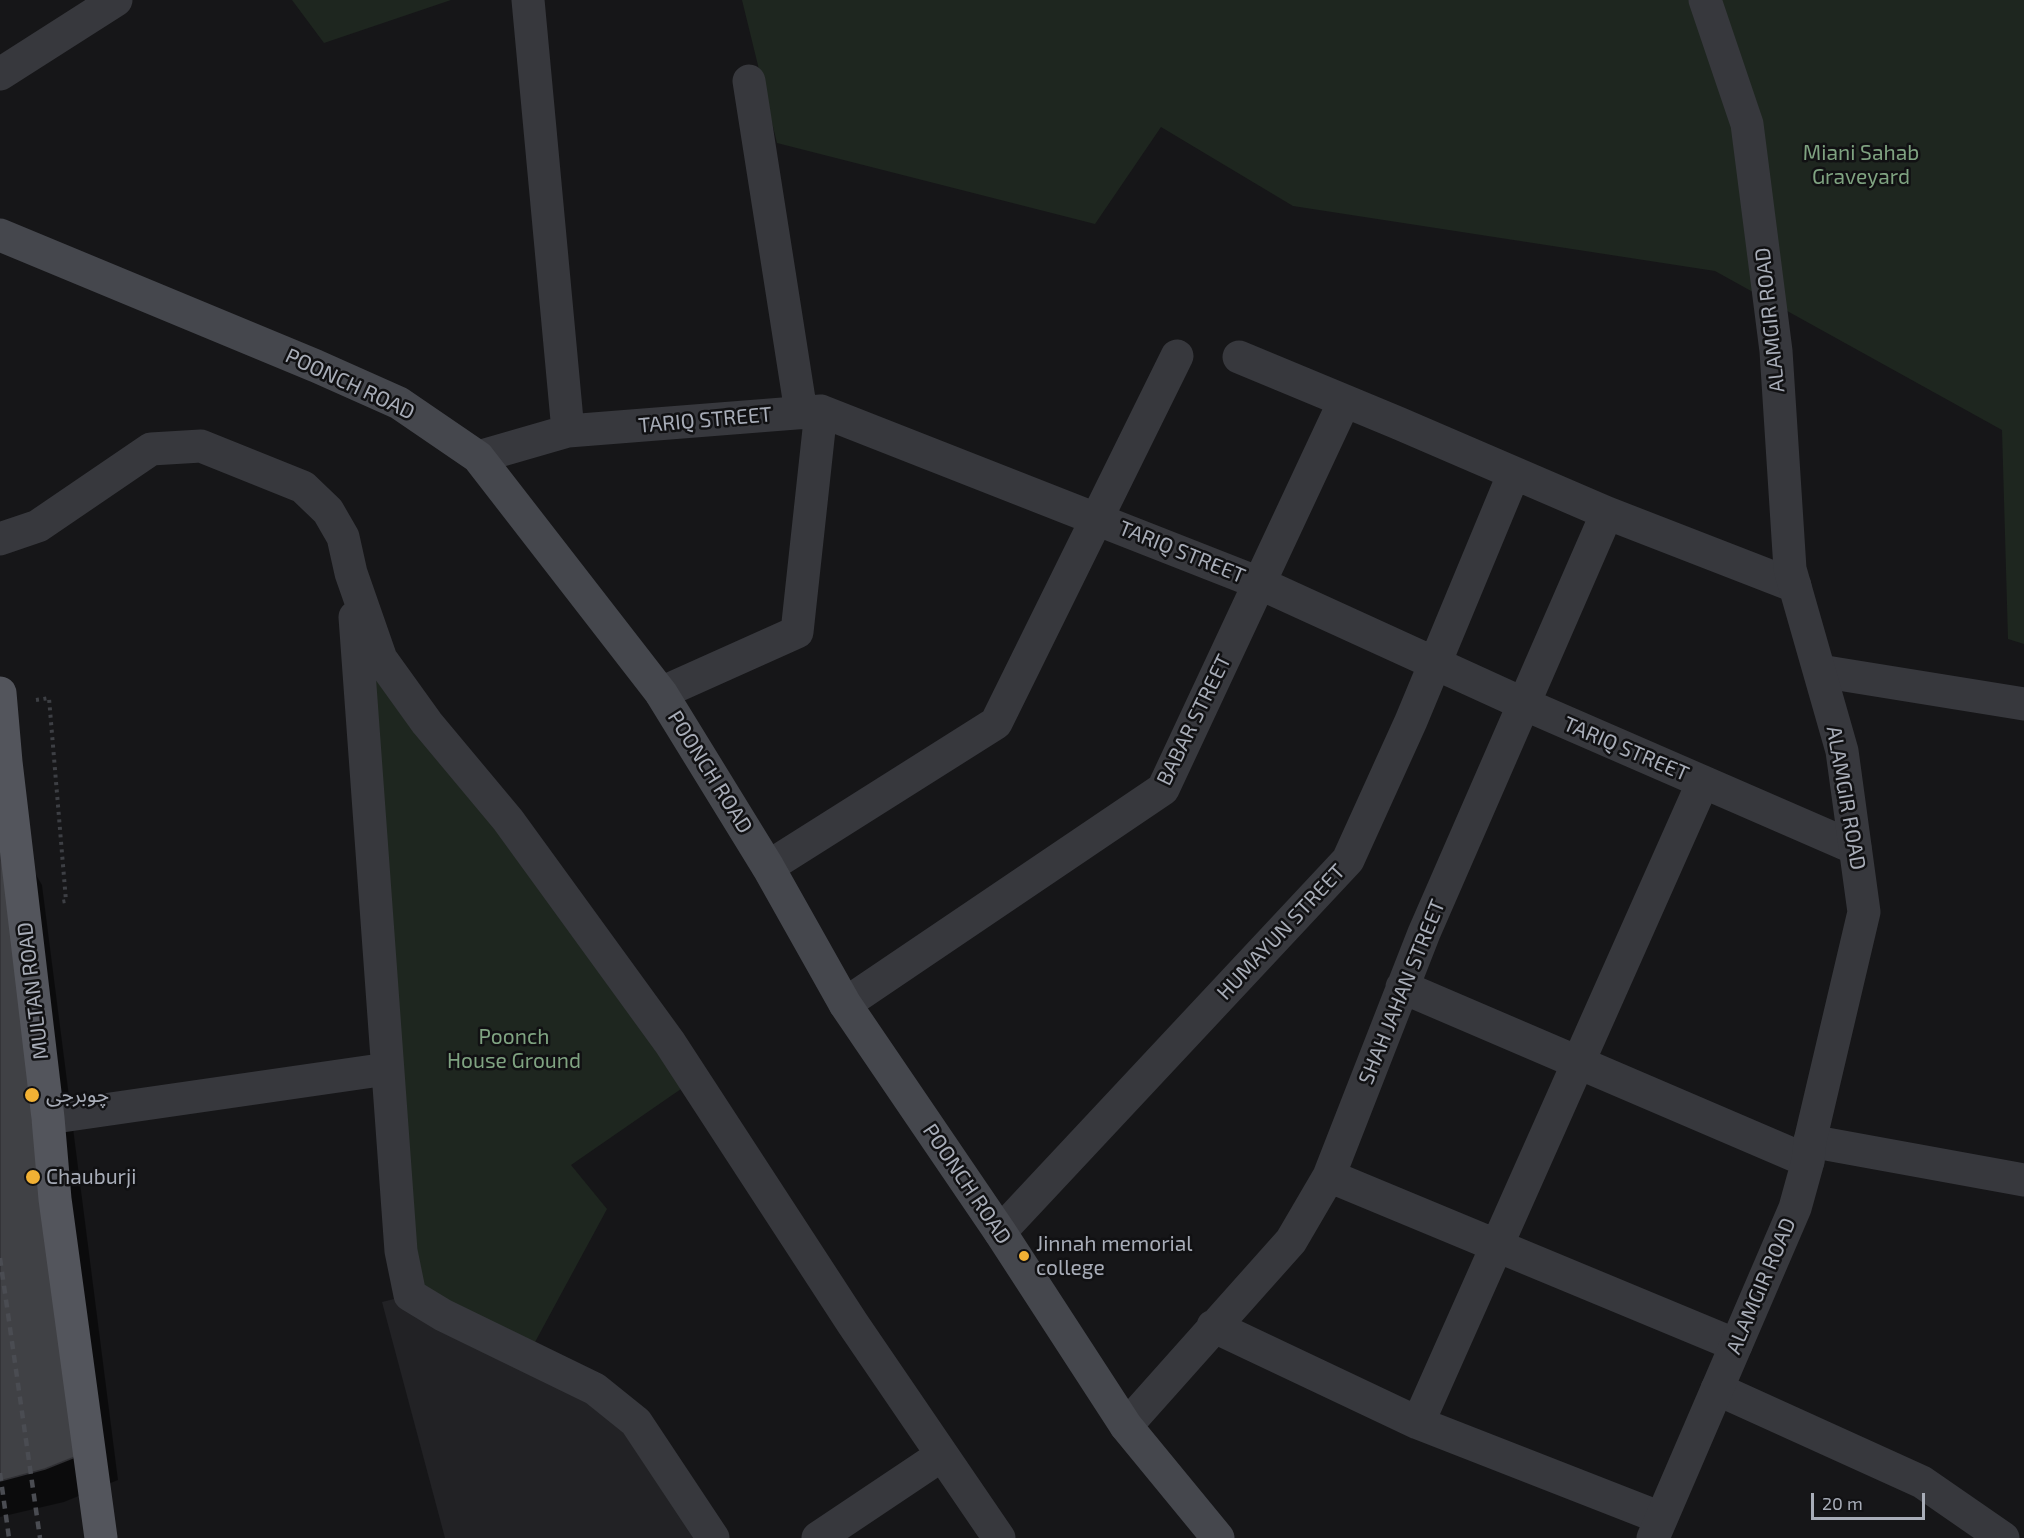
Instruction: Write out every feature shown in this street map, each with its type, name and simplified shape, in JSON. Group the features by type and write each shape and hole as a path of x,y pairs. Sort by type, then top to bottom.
{"main road":[{"name":"POONCH ROAD","path":"0,235 316,366 399,403 478,457 661,693 768,867 845,1004 1000,1232 1126,1426 1218,1538"},
{"name":"MULTAN ROAD","path":"0,693 55,1199 101,1538"}],"street":[{"path":"0,74 116,0"},
{"path":"528,0 568,431"},
{"name":"ALAMGIR ROAD","path":"1657,1528 1795,1208 1864,912 1842,751 1790,569 1776,351 1747,124 1705,0"},
{"path":"661,693 797,632 811,412 749,81"},
{"path":"768,867 996,723 1177,356"},
{"path":"1239,357 1607,513 1795,586"},
{"name":"BABAR STREET","path":"845,1004 1163,789 1344,402"},
{"name":"TARIQ STREET","path":"478,457 568,431 811,412 1097,519 1259,583 1434,664 1855,848"},
{"path":"0,539 39,526 151,449 201,446 303,487 328,511 343,537 351,573 381,659 427,723 508,820 670,1042 846,1314 999,1538"},
{"name":"HUMAYUN STREET","path":"1000,1232 1348,860 1514,473"},
{"name":"SHAH JAHAN STREET","path":"1126,1426 1291,1241 1329,1176 1402,987 1607,513"},
{"path":"351,573 401,1251 410,1295 443,1315 595,1389 628,1415 636,1422 713,1538"},
{"path":"1820,672 2024,704"},
{"path":"1418,1423 1703,782"},
{"path":"1402,987 1578,1062 1809,1151 2024,1180"},
{"path":"48,1118 387,1069"},
{"path":"1329,1176 1736,1345"},
{"path":"1213,1326 1418,1423 1657,1528"},
{"path":"1717,1389 1922,1482 2003,1538"},
{"path":"818,1538 942,1455"}],"path":[{"path":"53,734 66,901"}],"shaded area":[{"path":"410,1295 582,1383 713,1538 445,1538 382,1302"}],"green space":[{"path":"292,0 451,0 324,43"},
{"name":"Miani Sahab Graveyard","path":"742,0 2024,0 2024,644 2008,639 2002,430 1715,271 1293,206 1161,127 1095,224 777,143"},
{"name":"Poonch House Ground","path":"351,573 381,659 694,1080 571,1165 607,1209 528,1355 410,1295"}],"building":[{"name":"Chauburji","path":"0,844 100,1447 45,1469 0,1481"}],"railway":[{"path":"0,1258 40,1538"},
{"path":"0,1473 9,1538"}],"place":[{"name":"چوبرجی","path":"32,1095"},
{"name":"Chauburji","path":"33,1177"},
{"name":"Jinnah memorial college","path":"1024,1256"}]}
